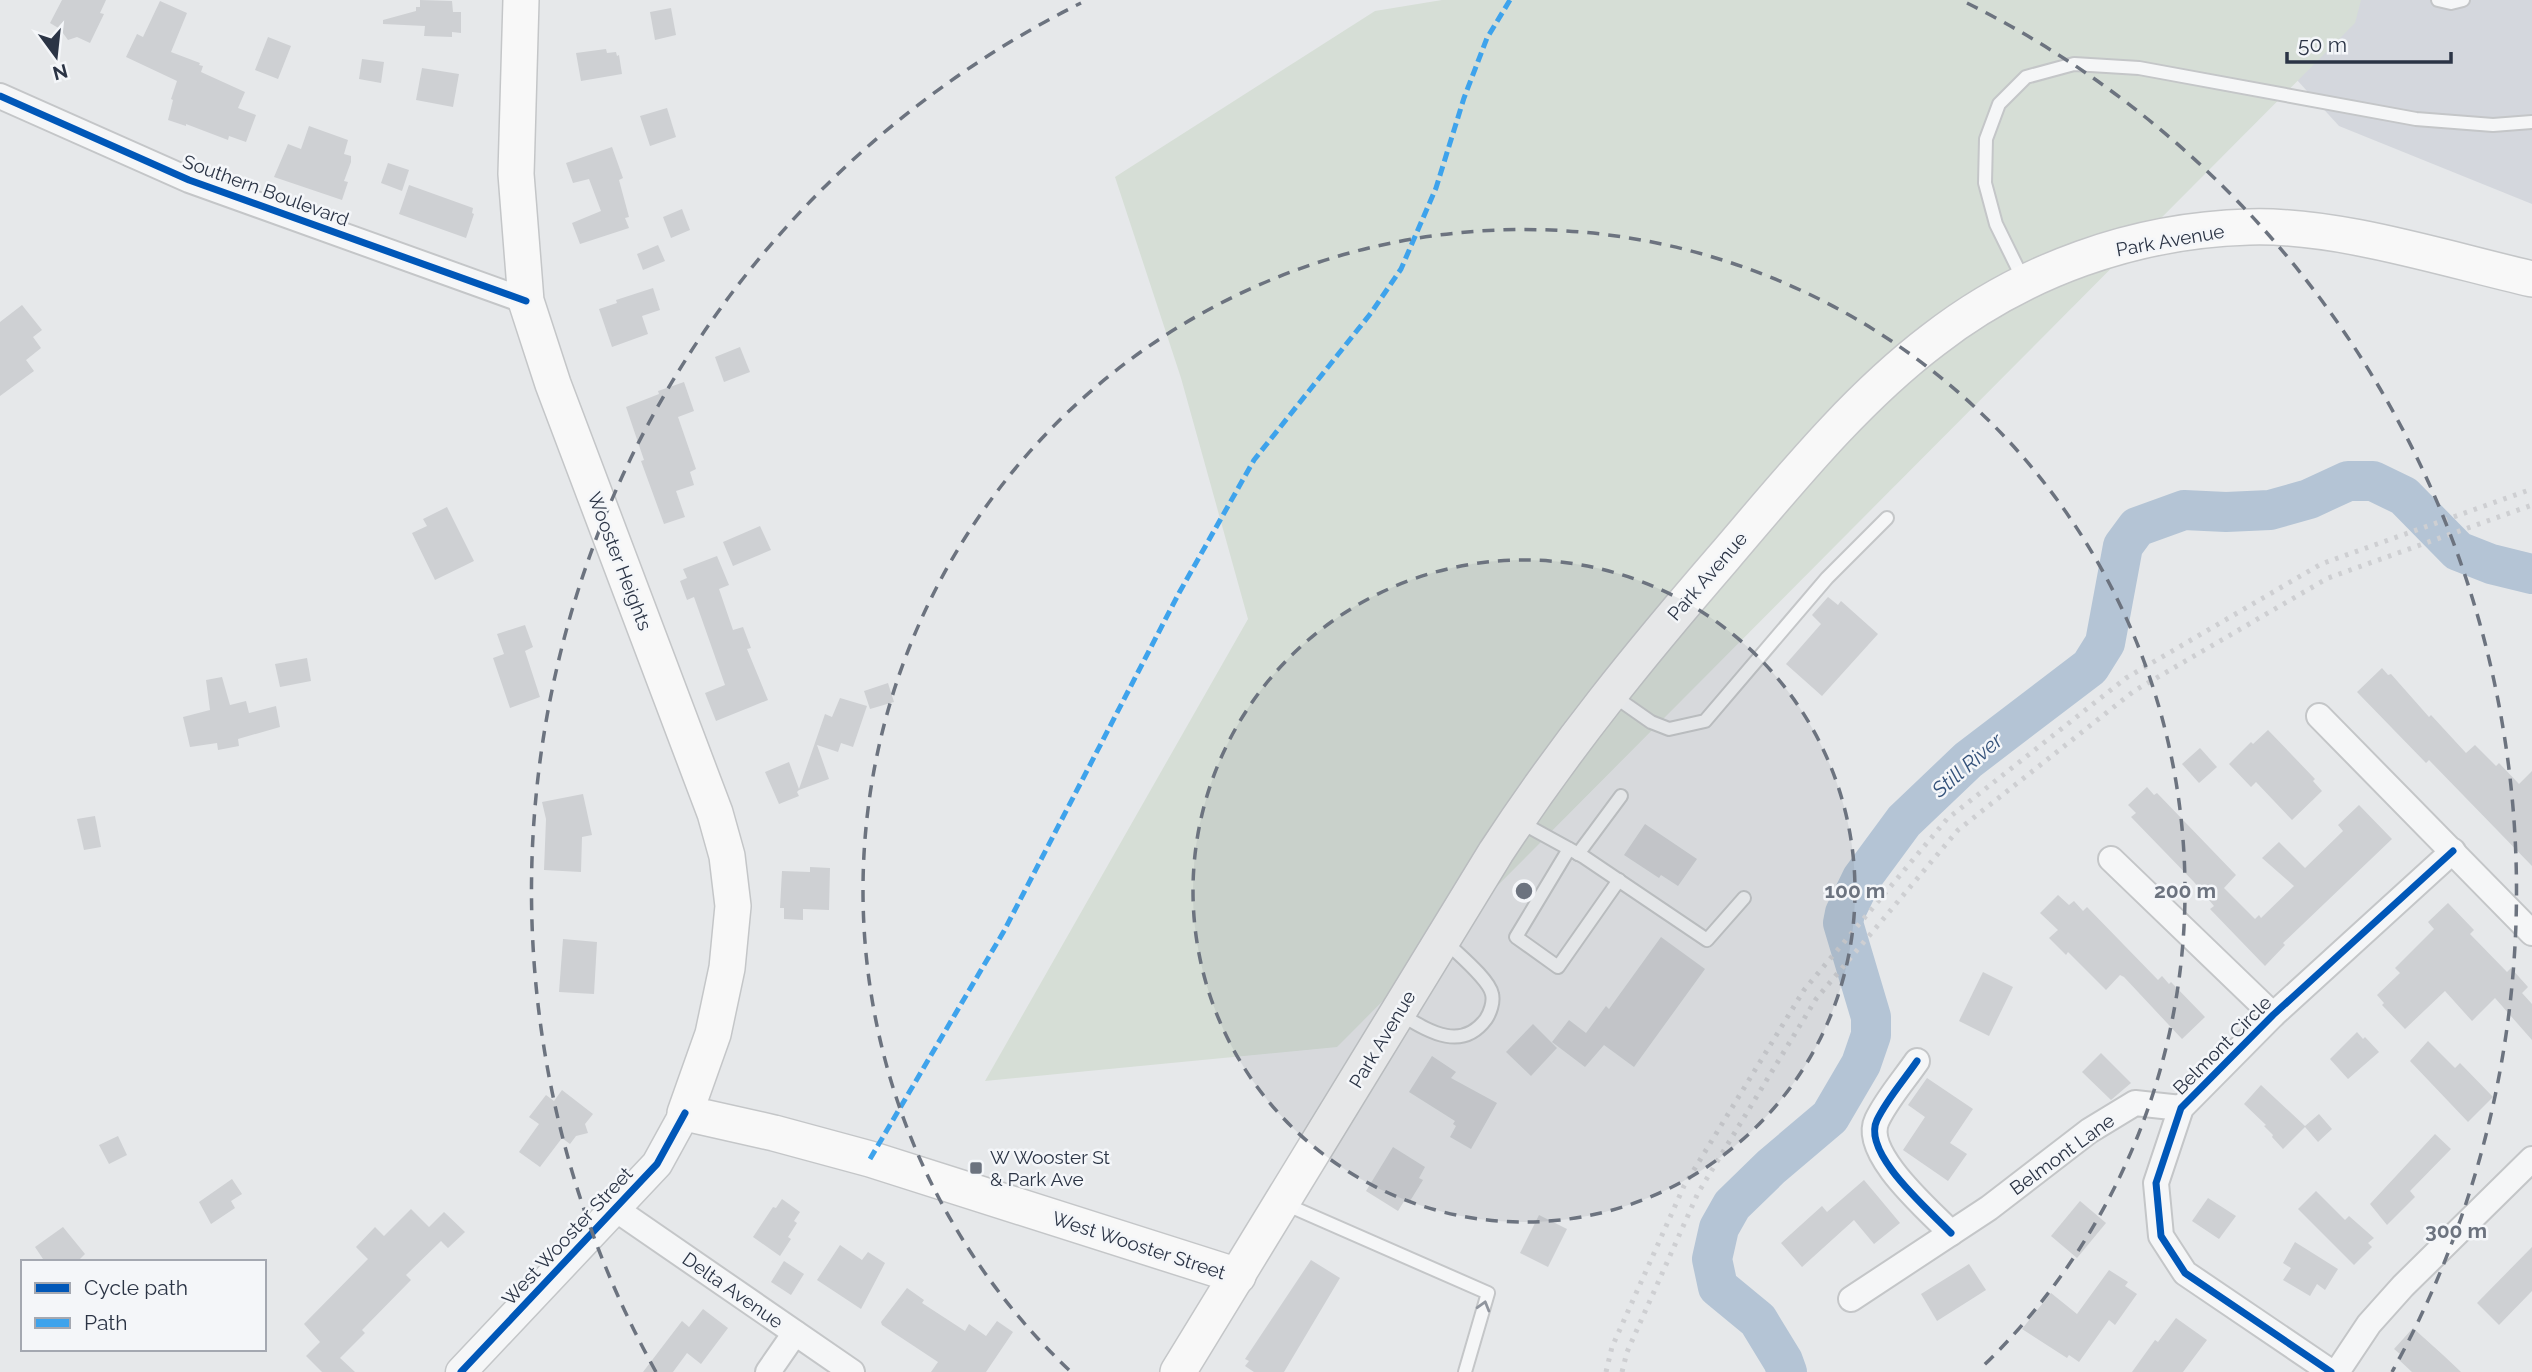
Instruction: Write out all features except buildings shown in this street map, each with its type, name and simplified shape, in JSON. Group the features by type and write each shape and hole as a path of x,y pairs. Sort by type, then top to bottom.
{"main road":[{"name":"Wooster Heights","path":"521,0 516,174 526,301 553,384 715,813 727,856 733,906 727,968 713,1034 685,1113"},
{"name":"Park Avenue","path":"1178,1372 1542,782 1609,693 1764,510 1859,405 1934,339 2024,281 2075,261 2131,244 2188,233 2250,227 2308,230 2369,241 2532,279"},
{"name":"West Wooster Street","path":"685,1113 870,1159 1238,1276"}],"street":[{"name":"Southern Boulevard","path":"0,96 190,180 526,301"},
{"path":"2319,716 2532,933"},
{"name":"Belmont Circle","path":"2331,1372 2185,1273 2161,1236 2156,1183 2181,1108 2273,1015 2453,851"},
{"path":"2111,859 2273,1015"},
{"path":"1917,1061 1876,1122 1877,1145 1885,1162 1951,1233"},
{"name":"Belmont Lane","path":"1851,1299 1989,1208 2089,1131 2134,1103 2181,1108"},
{"name":"West Wooster Street","path":"461,1372 657,1164 685,1113"},
{"path":"2337,1372 2368,1324 2532,1159"},
{"name":"Delta Avenue","path":"614,1208 852,1372"},
{"path":"768,1372 795,1333"}],"lane":[{"path":"2438,0 2451,3 2463,0"},
{"path":"2024,281 1996,224 1985,183 1986,139 1998,104 2026,77 2074,64 2139,68 2416,120 2493,125 2532,122"},
{"path":"1609,693 1651,722 1669,729 1704,721 1827,578 1887,518"},
{"path":"1619,880 1558,967 1516,937 1574,851 1621,796"},
{"path":"1517,820 1574,851 1707,940 1744,898"},
{"path":"1398,1013 1439,1034 1461,1037 1478,1028 1487,1017 1493,996 1489,985 1443,939"},
{"path":"1282,1203 1488,1293 1465,1372"}],"shaded area":[{"path":"1442,0 2361,0 2355,23 1337,1047 985,1081 1248,619 1181,378 1115,177 1375,11"},
{"path":"2224,0 2532,0 2532,204 2339,126"}],"waterway":[{"name":"Still River","path":"1787,1372 1758,1320 1718,1287 1712,1259 1719,1228 1732,1205 1771,1167 1830,1117 1861,1064 1871,1035 1871,1017 1843,923 1845,913 1862,878 1904,821 1968,760 2090,667 2105,643 2123,546 2137,527 2184,510 2270,510 2309,499 2348,481 2373,481 2404,496 2458,551 2491,564 2532,574"}],"railway":[{"path":"1606,1372 1612,1347 1684,1186 1804,990 1947,819 2126,678 2321,564 2532,489"},
{"path":"1622,1372 1627,1352 1698,1193 1816,999 1958,830 2134,691 2328,578 2532,505"}],"marked path":[{"path":"870,1159 1004,931 1179,593 1254,460 1371,313 1401,269 1436,188 1464,98 1487,38 1510,0"}],"cycle path":[{"path":"0,96 189,180 526,301"},
{"path":"2331,1372 2185,1273 2161,1236 2156,1183 2181,1108 2273,1015 2453,851"},
{"path":"1917,1061 1881,1112 1875,1133 1879,1148 1900,1181 1951,1233"},
{"path":"461,1372 657,1164 685,1113"}],"place":[{"name":"W Wooster St & Park Ave","path":"976,1168"}]}
